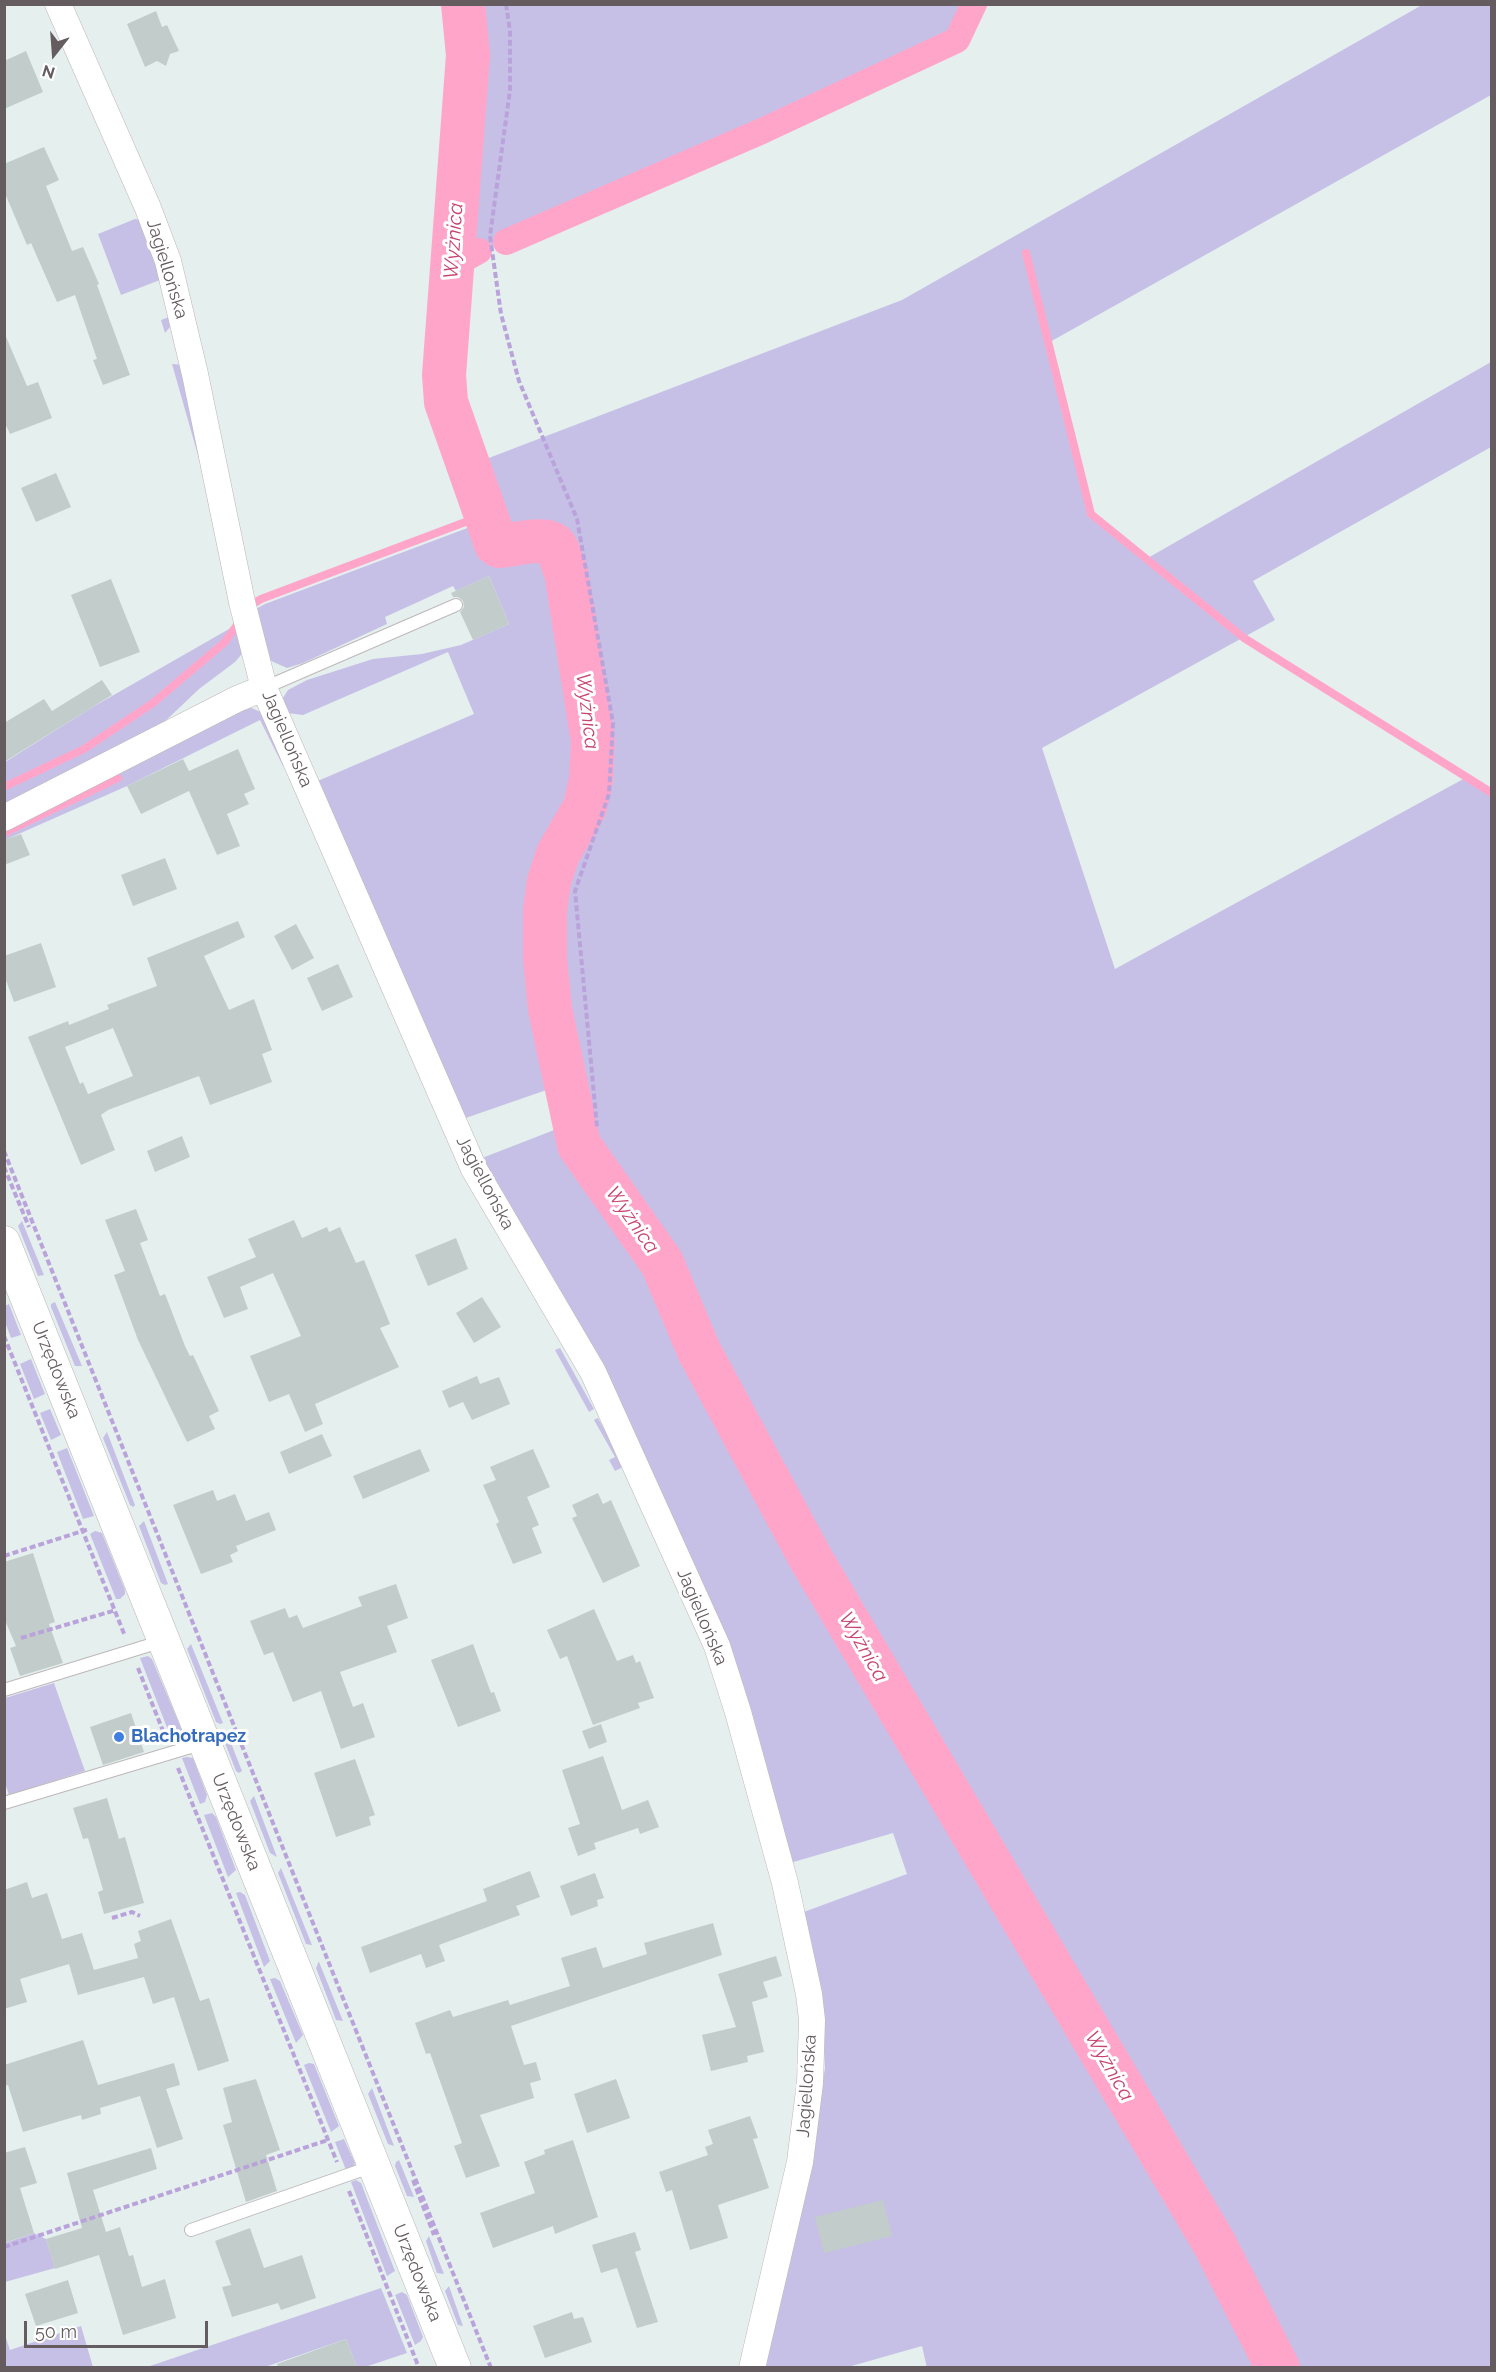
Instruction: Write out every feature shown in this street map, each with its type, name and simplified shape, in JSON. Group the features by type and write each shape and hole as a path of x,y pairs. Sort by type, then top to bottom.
{"street":[{"name":"Jagiellońska","path":"58,4 148,208 168,261 195,374 242,602 264,688 474,1169 593,1372 717,1646 738,1712 785,1883 809,1994 812,2020 810,2083 800,2162 752,2367"},
{"path":"4,818 264,688"},
{"name":"Urzędowska","path":"4,1242 455,2367"}],"lane":[{"path":"264,688 456,605"},
{"path":"4,1690 164,1640"},
{"path":"4,1803 205,1743"},
{"path":"191,2230 374,2166"}],"path":[{"path":"507,4 510,31 510,90 490,236 501,314 519,381 577,519 613,723 609,794 576,891 597,1127"},
{"path":"4,1151 491,2367"},
{"path":"4,1336 419,2367"},
{"path":"4,1556 116,1519"},
{"path":"21,1638 114,1611 147,1597"},
{"path":"112,1918 132,1912 140,1916"},
{"path":"4,2247 360,2128"}],"shaded area":[{"path":"472,4 974,5 957,40 762,131 479,251 460,262 477,46"},
{"path":"1422,5 1491,5 1491,95 1048,343 1091,514 1146,559 1491,362 1491,447 1253,581 1275,620 1042,748 1115,969 1467,777 1491,794 1491,2367 927,2368 922,2346 848,2367 761,2367 808,2166 825,2068 823,2027 801,1913 907,1874 893,1833 790,1863 735,1675 477,1160 567,1125 558,1086 457,1121 313,783 474,714 448,652 303,715 287,713 282,705 288,690 307,680 373,659 422,654 461,645 509,624 489,576 456,591 453,586 385,617 387,624 303,663 287,668 269,660 252,611 265,604 478,524 460,469 902,300"},
{"path":"135,219 140,220 174,317 165,333 161,320 169,317 160,280 121,295 98,234"},
{"path":"172,364 184,365 243,648 241,655 199,689 159,727 5,810 5,762 91,708 236,625 209,494"},
{"path":"244,705 261,712 286,758 283,766 260,720 127,786 5,840 4,826"},
{"path":"22,1221 44,1275 38,1276 18,1226"},
{"path":"55,1302 82,1366 75,1366 51,1307 51,1304"},
{"path":"9,1304 21,1335 11,1338 5,1322 5,1306"},
{"path":"560,1348 594,1409 589,1412 555,1350"},
{"path":"31,1359 45,1394 34,1399 20,1364"},
{"path":"50,1409 61,1435 51,1440 40,1413"},
{"path":"598,1418 625,1466 615,1471 609,1460 615,1457 594,1420"},
{"path":"107,1432 135,1505 133,1507 130,1505 103,1438"},
{"path":"67,1448 94,1516 83,1519 57,1452"},
{"path":"144,1521 168,1584 161,1583 139,1526"},
{"path":"95,1531 102,1533 125,1590 125,1594 120,1599 116,1599 90,1534"},
{"path":"191,1644 223,1723 216,1722 187,1649"},
{"path":"148,1656 152,1659 184,1735 182,1741 173,1743 140,1658"},
{"path":"54,1683 85,1771 9,1795 4,1780 5,1698"},
{"path":"229,1738 242,1771 239,1773 236,1771 225,1743"},
{"path":"182,1758 193,1758 207,1795 205,1802 200,1804"},
{"path":"254,1796 277,1857 270,1853 250,1801"},
{"path":"212,1813 216,1817 236,1870 228,1877 204,1815"},
{"path":"281,1868 312,1945 306,1944 278,1873"},
{"path":"240,1892 245,1895 270,1961 264,1967 236,1893"},
{"path":"319,1961 343,2021 336,2020 316,1968"},
{"path":"275,1978 280,1981 303,2035 296,2043 270,1979"},
{"path":"314,2064 339,2126 331,2132 304,2065"},
{"path":"372,2088 394,2146 388,2144 368,2094"},
{"path":"344,2139 355,2163 346,2170 335,2142"},
{"path":"399,2160 414,2197 407,2196 395,2166"},
{"path":"356,2180 361,2183 395,2271 387,2276 351,2182"},
{"path":"34,2233 46,2239 55,2268 5,2282 5,2243"},
{"path":"429,2236 444,2274 437,2273 426,2241"},
{"path":"449,2286 463,2326 458,2325 445,2291"},
{"path":"381,2288 407,2353 365,2367 357,2367 346,2339 265,2367 147,2367"},
{"path":"402,2292 407,2295 423,2337 415,2345 395,2295"},
{"path":"81,2326 93,2367 5,2367 5,2335 10,2350"}],"building":[{"path":"156,11 162,27 167,25 179,51 170,54 166,66 157,61 145,67 127,24"},
{"path":"26,51 43,92 4,109 4,61"},
{"path":"44,147 59,180 46,186 72,251 83,247 99,284 97,285 130,375 103,385 93,360 97,359 75,295 57,302 31,243 27,245 4,191 4,164"},
{"path":"4,332 27,386 38,382 52,418 10,434 4,421"},
{"path":"56,473 71,507 36,522 21,488"},
{"path":"489,576 509,624 473,640 460,612 464,607 463,601 458,597 453,597 451,593"},
{"path":"111,579 140,652 100,667 71,595"},
{"path":"102,680 112,695 4,762 4,723 44,699 52,711"},
{"path":"238,749 255,789 244,794 249,804 227,814 240,846 217,855 189,791 141,814 127,786 183,759 189,771"},
{"path":"21,834 30,855 4,865 4,840"},
{"path":"165,858 177,889 133,906 121,875"},
{"path":"238,921 245,937 204,956 229,1010 254,999 272,1050 262,1054 272,1082 210,1105 199,1076 108,1110 101,1115 115,1150 81,1165 28,1037 68,1021 69,1025 109,1009 107,1005 157,986 147,958","holes":["113,1028 133,1076 88,1094 83,1082 80,1084 65,1047"]},
{"path":"296,924 314,958 292,970 274,936"},
{"path":"41,943 56,987 14,1002 4,975 4,956"},
{"path":"338,964 353,997 322,1011 307,978"},
{"path":"182,1136 190,1157 155,1172 147,1151"},
{"path":"136,1209 148,1240 140,1243 160,1296 165,1294 185,1346 190,1356 193,1355 219,1411 209,1416 215,1429 187,1442 138,1340 114,1275 125,1271 105,1220"},
{"path":"294,1220 302,1238 327,1227 329,1232 340,1227 356,1263 364,1260 390,1324 380,1328 399,1367 315,1404 323,1424 305,1432 289,1394 269,1402 250,1356 301,1336 273,1273 240,1287 248,1309 224,1318 207,1277 256,1257 248,1239"},
{"path":"456,1238 468,1269 428,1286 415,1255"},
{"path":"482,1297 501,1327 474,1343 456,1313"},
{"path":"477,1376 480,1384 499,1377 510,1404 472,1420 463,1402 449,1408 442,1391"},
{"path":"322,1434 332,1456 289,1474 280,1452"},
{"path":"420,1449 430,1471 363,1499 353,1476"},
{"path":"533,1449 550,1487 527,1497 539,1525 532,1528 542,1553 513,1564 496,1524 499,1522 483,1485 496,1480 490,1467"},
{"path":"213,1490 217,1501 235,1494 246,1521 269,1512 276,1530 236,1546 238,1551 230,1555 233,1562 201,1574 173,1505"},
{"path":"598,1493 603,1504 611,1500 640,1566 603,1583 572,1518 577,1516 572,1505"},
{"path":"33,1553 55,1622 49,1624 63,1663 20,1676 10,1648 16,1646 4,1618 4,1562"},
{"path":"396,1584 408,1618 387,1626 397,1652 340,1672 353,1707 363,1703 375,1737 341,1749 321,1691 293,1702 273,1652 264,1655 250,1621 285,1608 289,1618 297,1615 303,1628 362,1606 358,1597"},
{"path":"594,1609 617,1661 633,1655 636,1663 640,1661 654,1698 638,1703 640,1708 593,1725 567,1656 560,1659 547,1630"},
{"path":"473,1644 491,1693 494,1692 501,1711 458,1727 431,1660"},
{"name":"Blachotrapez","path":"131,1713 144,1752 103,1765 90,1727"},
{"path":"601,1724 607,1742 589,1749 582,1731"},
{"path":"603,1756 622,1810 648,1800 659,1827 640,1834 638,1828 594,1843 596,1849 578,1856 568,1828 580,1824 562,1770"},
{"path":"355,1759 375,1815 369,1817 371,1825 336,1837 314,1773"},
{"path":"107,1798 119,1839 125,1837 144,1903 104,1914 98,1892 103,1890 88,1838 83,1839 73,1808"},
{"path":"530,1871 540,1897 516,1906 520,1915 439,1945 445,1961 426,1968 421,1954 370,1973 361,1947 487,1901 483,1889"},
{"path":"595,1873 604,1898 597,1900 598,1906 571,1916 560,1886"},
{"path":"27,1882 32,1898 47,1893 62,1939 82,1933 94,1970 138,1958 134,1944 141,1941 138,1931 171,1919 200,2001 209,1998 229,2061 198,2071 174,1997 153,2004 144,1977 78,1995 69,1964 20,1979 27,2002 4,2009 4,1890"},
{"path":"713,1923 722,1955 511,2026 524,2065 536,2062 541,2080 530,2083 534,2098 480,2115 500,2166 466,2178 454,2146 462,2143 430,2053 426,2054 415,2023 450,2010 453,2017 508,2000 510,2005 570,1986 561,1958 596,1947 603,1968 647,1954 644,1943"},
{"path":"776,1956 782,1976 763,1982 768,1997 752,2002 764,2052 747,2056 748,2062 711,2071 702,2035 736,2027 718,1974"},
{"path":"83,2040 98,2085 174,2063 180,2085 166,2089 183,2139 157,2148 140,2096 100,2108 101,2114 82,2120 81,2115 23,2132 8,2085 4,2086 4,2065"},
{"path":"256,2079 280,2150 266,2155 277,2191 246,2202 223,2125 232,2122 223,2088"},
{"path":"616,2079 630,2118 587,2133 574,2094"},
{"path":"750,2116 758,2138 753,2139 769,2188 718,2205 728,2238 690,2250 672,2190 666,2192 659,2172 708,2155 705,2147 713,2144 708,2130"},
{"path":"573,2140 598,2217 555,2234 553,2226 493,2248 480,2213 535,2193 524,2162 545,2154 544,2150"},
{"path":"25,2147 37,2183 20,2188 34,2233 4,2243 4,2153"},
{"path":"151,2148 157,2169 93,2190 106,2232 120,2227 129,2256 133,2255 142,2287 165,2279 176,2318 123,2335 99,2255 55,2269 46,2239 82,2228 67,2173"},
{"path":"883,2200 892,2236 824,2253 815,2217"},
{"path":"250,2228 264,2268 302,2255 316,2298 281,2310 278,2303 232,2317 222,2287 231,2285 215,2241"},
{"path":"635,2232 641,2250 635,2252 658,2322 637,2328 617,2268 601,2273 592,2245"},
{"path":"68,2280 78,2313 36,2326 25,2294"},
{"path":"572,2312 574,2319 583,2317 592,2342 545,2358 533,2326"},
{"path":"346,2339 357,2367 278,2367 277,2364"}],"waterway":[{"name":"Wyżnica","path":"463,4 468,55 444,375 446,402 496,544 499,546 537,541 551,543 557,549 566,572 593,741 591,780 585,807 558,854 549,881 545,910 545,959 550,1009 579,1145 662,1263 699,1351 811,1559 1214,2243 1278,2368"},
{"path":"506,242 762,131 957,40 974,4"},
{"path":"452,266 479,251"},
{"path":"1026,253 1091,514 1244,638 1492,793"},
{"path":"251,605 261,599 484,515"},
{"path":"4,787 84,749 153,703 225,642 237,625"},
{"path":"4,833 118,778"}],"place":[{"name":"Blachotrapez","path":"119,1737"}]}
